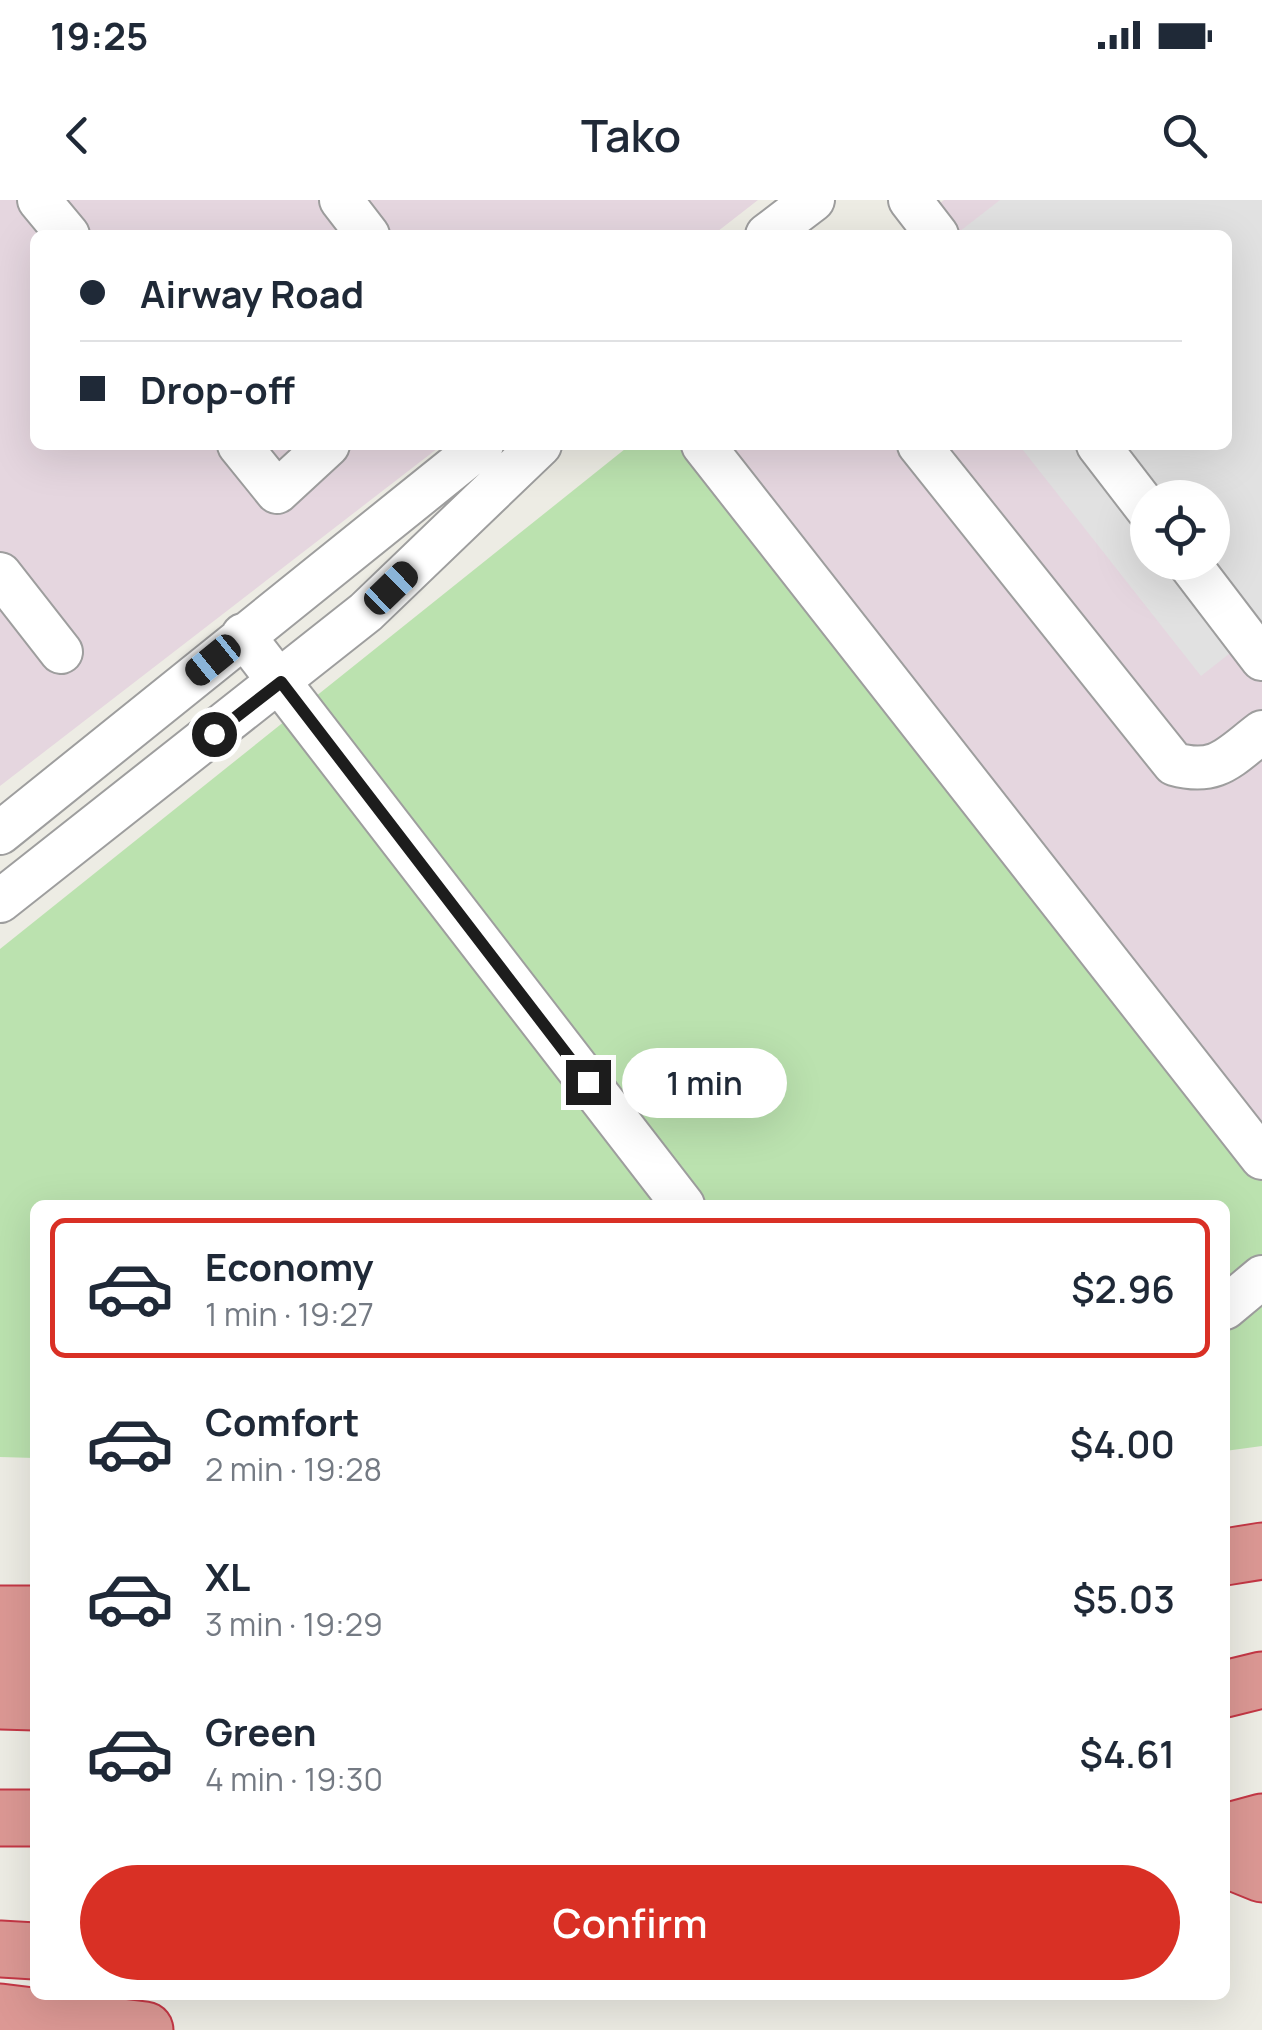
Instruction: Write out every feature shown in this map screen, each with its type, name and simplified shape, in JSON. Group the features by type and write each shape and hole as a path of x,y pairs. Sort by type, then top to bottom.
{"highway":[{"path":"1230,1556 1262,1551"},
{"path":"0,1614 30,1614"},
{"path":"0,1660 30,1662"},
{"path":"1230,1688 1262,1680"},
{"path":"0,1701 30,1702"},
{"path":"0,1818 30,1818"},
{"path":"1230,1831 1262,1822"},
{"path":"1230,1861 1262,1874"},
{"path":"1230,1899 1262,1895"},
{"path":"0,1949 30,1951"},
{"path":"0,2012 146,2030"}],"street":[{"path":"39,200 64,230"},
{"path":"340,200 364,230"},
{"path":"773,230 812,200"},
{"path":"910,200 933,230"},
{"path":"243,450 278,492 323,450"},
{"path":"0,834 476,450"},
{"path":"0,901 366,612 535,450"},
{"path":"707,450 1262,1158"},
{"path":"923,450 1174,764 1196,770 1213,768 1262,732"},
{"path":"1102,450 1130,487"},
{"path":"0,574 60,652"},
{"path":"1202,580 1262,659"},
{"path":"243,635 679,1200"},
{"path":"1230,1304 1262,1277"}],"shaded area":[{"path":"0,200 758,200 719,230 30,230 30,450 436,450 0,786"},
{"path":"944,200 1262,200 1262,1139 730,450 1232,450 1232,230 905,230"},
{"path":"1000,200 1262,200 1262,628 1201,676 1023,450 1232,450 1232,230 961,230"}],"green space":[{"path":"624,450 730,450 1262,1139 1262,1446 1230,1450 1230,1200 30,1200 30,1458 0,1457 0,949"}],"route":[{"path":"214,734 281,682 588,1082"}]}
